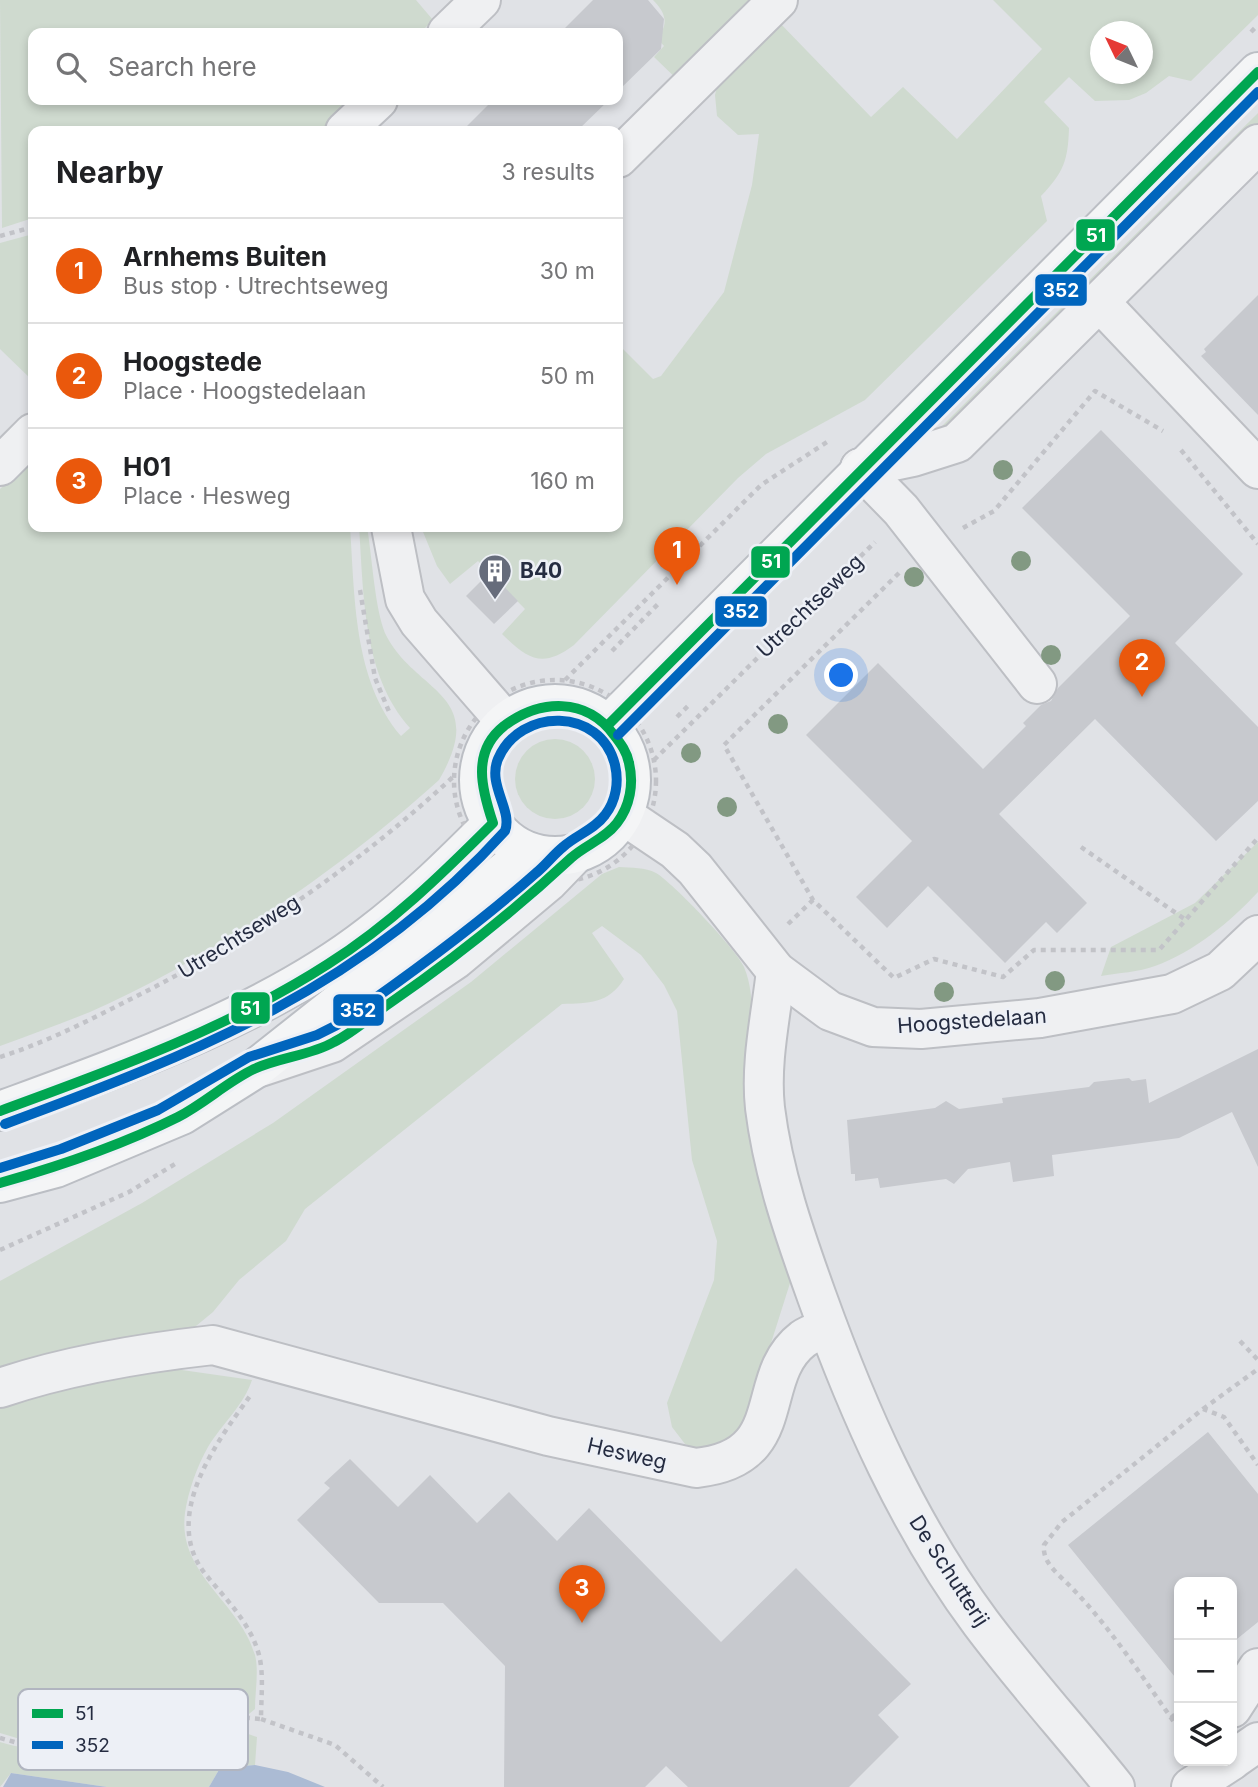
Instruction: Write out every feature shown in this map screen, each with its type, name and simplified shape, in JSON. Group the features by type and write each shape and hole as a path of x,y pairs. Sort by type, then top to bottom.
{"main road":[{"path":"608,724 860,468 1258,72"},
{"path":"0,1111 171,1046 292,985 370,936 483,833 479,778 498,713 546,704 579,708 608,724 628,758 633,822 610,832 595,845 527,867 255,1069 182,1115 56,1168 0,1183"},
{"path":"483,833 509,840 527,867"}],"street":[{"path":"452,28 481,0"},
{"path":"623,153 778,0"},
{"path":"350,126 373,105"},
{"path":"860,468 914,457 957,443 1258,144"},
{"path":"1110,313 1258,470"},
{"path":"0,466 28,438"},
{"path":"860,468 901,510 1037,684"},
{"path":"392,532 405,599 419,622 498,713"},
{"name":"Hoogstedelaan","path":"633,822 675,850 702,876 776,971 830,1011 873,1027 920,1029 1040,1018 1172,994 1220,971 1258,935"},
{"path":"776,971 765,1059 765,1106 793,1232 828,1328"},
{"name":"Hesweg","path":"0,1388 48,1374 164,1350 213,1345 536,1433 696,1468 716,1466 735,1459 753,1442 766,1419 787,1358 803,1339 828,1328"},
{"name":"De Schutterij","path":"828,1328 875,1443 927,1544 981,1623 1115,1787"},
{"path":"1235,1703 1258,1668"},
{"path":"1216,1768 1258,1742"}],"path":[{"path":"0,236 28,228"},
{"path":"1166,432 1095,391 994,511 917,554 724,745 813,901 894,978 934,959 1003,977 1034,950 1159,950 1258,838"},
{"path":"1174,442 1258,544"},
{"path":"633,822 618,860 601,871 582,878 527,867 483,833 462,822 455,799 454,776 459,748 472,724 498,713 513,689 538,681 565,680 761,485"},
{"name":"Utrechtseweg","path":"633,822 655,795 654,760 882,535 901,510"},
{"path":"359,584 368,647 390,714"},
{"path":"612,651 659,603"},
{"name":"Utrechtseweg","path":"0,1057 93,1018 192,969 343,870 454,776"},
{"path":"1081,847 1186,920"},
{"path":"0,1250 80,1214"},
{"path":"1240,1340 1258,1360"},
{"path":"261,1719 259,1655 231,1604 203,1572 194,1550 189,1514 211,1450 273,1362"},
{"path":"1174,1722 1098,1616 1052,1568 1045,1558 1044,1545 1049,1535 1081,1506 1258,1369"},
{"path":"1203,1409 1224,1417 1258,1465"},
{"path":"248,1718 261,1719 335,1745 383,1787"},
{"path":"0,1738 18,1743"}],"shaded area":[{"path":"0,0 416,0 433,20 425,28 28,28 28,105 347,105 325,126 28,126 28,220 2,228"},
{"path":"653,0 758,0 683,85 654,57 664,46 657,38 665,23 661,9"},
{"path":"993,0 1258,0 1258,15 1191,81 1169,76 1146,93 1129,100 1095,101 1069,77 1044,102 1069,128 1063,165 1055,180 1041,196 1047,221 865,400 766,454 738,478 574,645 544,659 520,650 502,634 525,609 478,561 450,584 437,566 423,532 623,532 623,349 653,379 661,376 724,292 752,185 759,134 738,135 717,116 715,95 719,79 776,19 871,117 903,87 957,139 1042,49"},
{"path":"1258,113 1258,123 942,436 937,431"},
{"path":"28,235 28,376 0,349 0,243"},
{"path":"28,462 28,532 350,532 359,636 365,663 385,714 401,736 410,728 394,707 382,683 368,632 359,532 368,532 377,600 387,637 400,656 443,698 453,712 456,729 452,752 439,780 361,846 318,878 227,939 135,991 90,1012 0,1046 0,489"},
{"path":"555,739 570,742 583,751 592,764 595,779 592,794 583,807 570,816 555,819 540,816 527,807 518,794 515,779 518,764 527,751 540,742"},
{"path":"1258,842 1258,892 1236,914 1184,953 1169,960 1142,970 1101,976 1111,947 1195,903"},
{"path":"619,867 652,871 676,889 739,959 747,974 750,988 752,1026 791,1280 747,1419 731,1438 716,1448 700,1450 685,1444 672,1427 667,1403 714,1280 717,1241 692,1160 677,1011 664,985 641,955 602,926 592,933 624,979 618,987 604,998 562,1004 305,1209 286,1241 239,1280 213,1312 190,1331 0,1370 0,1281 142,1203 273,1123 471,982 602,874"},
{"path":"168,1368 252,1380 244,1398 200,1462 185,1513 185,1534 190,1553 211,1587 237,1619 255,1655 255,1709 249,1714 248,1689 18,1689 18,1738 0,1733 0,1405 37,1392"},
{"path":"248,1734 257,1737 255,1765 248,1766"},
{"path":"0,1742 18,1746 18,1770 219,1770 209,1787 107,1787 11,1773 0,1787"}],"water":[{"path":"248,1766 288,1772 325,1787 209,1787 219,1770 248,1770"},
{"path":"11,1773 107,1787 3,1787"}],"building":[{"path":"593,0 648,0 664,19 661,49 623,86 623,28 565,28"},
{"path":"488,105 604,105 582,126 467,126"},
{"path":"1258,295 1258,415 1201,356 1206,352 1204,349"},
{"path":"1101,430 1243,574 1175,643 1258,727 1258,801 1216,841 1095,719 999,814 1087,903 1057,933 1046,922 1005,963 928,886 887,928 856,897 912,841 806,735 878,663 983,769 1026,726 1023,723 1041,705 1051,701 1058,688 1130,616 1022,508"},
{"name":"B40","path":"490,572 518,601 494,624 466,596"},
{"path":"1258,1049 1258,1167 1232,1112 1179,1138 1052,1155 1054,1176 1013,1182 1010,1162 968,1169 954,1184 946,1179 880,1188 878,1178 855,1181 855,1174 851,1174 847,1120 935,1108 946,1101 959,1109 1003,1103 1002,1098 1089,1087 1094,1082 1129,1078 1132,1081 1146,1079 1149,1103"},
{"path":"1208,1432 1258,1494 1258,1622 1237,1639 1237,1577 1174,1577 1174,1676 1068,1545"},
{"path":"350,1459 398,1507 430,1475 477,1523 509,1492 557,1541 589,1508 721,1642 796,1568 911,1684 878,1715 899,1737 849,1787 688,1787 666,1766 645,1787 504,1787 505,1666 443,1603 379,1603 297,1520 330,1488 324,1483"}],"transit line":[{"name":"51","path":"608,725 1258,72"},
{"name":"352","path":"618,735 1258,92"},
{"name":"51","path":"0,1111 126,1064 250,1009 328,964 373,933 435,880 493,823 485,798 483,759 494,736 518,717 547,707 576,708 603,723 623,748 628,759 631,787 625,809 612,829 577,853 506,916 460,952 355,1029 324,1047 254,1069 188,1111 135,1137 0,1183"},
{"name":"352","path":"0,1168 61,1149 158,1110 249,1057 317,1035 337,1025 464,933 568,843 601,820 612,804 617,778 607,746 594,732 578,724 560,721 541,723 524,730 509,742 495,769 497,788 506,815 505,831 451,885 394,933 335,974 210,1041 144,1070 5,1124"}],"place":[{"name":"Arnhems Buiten","path":"677,585"},
{"name":"B40","path":"495,601"},
{"name":"Hoogstede","path":"1142,697"},
{"name":"H01","path":"582,1623"}]}
